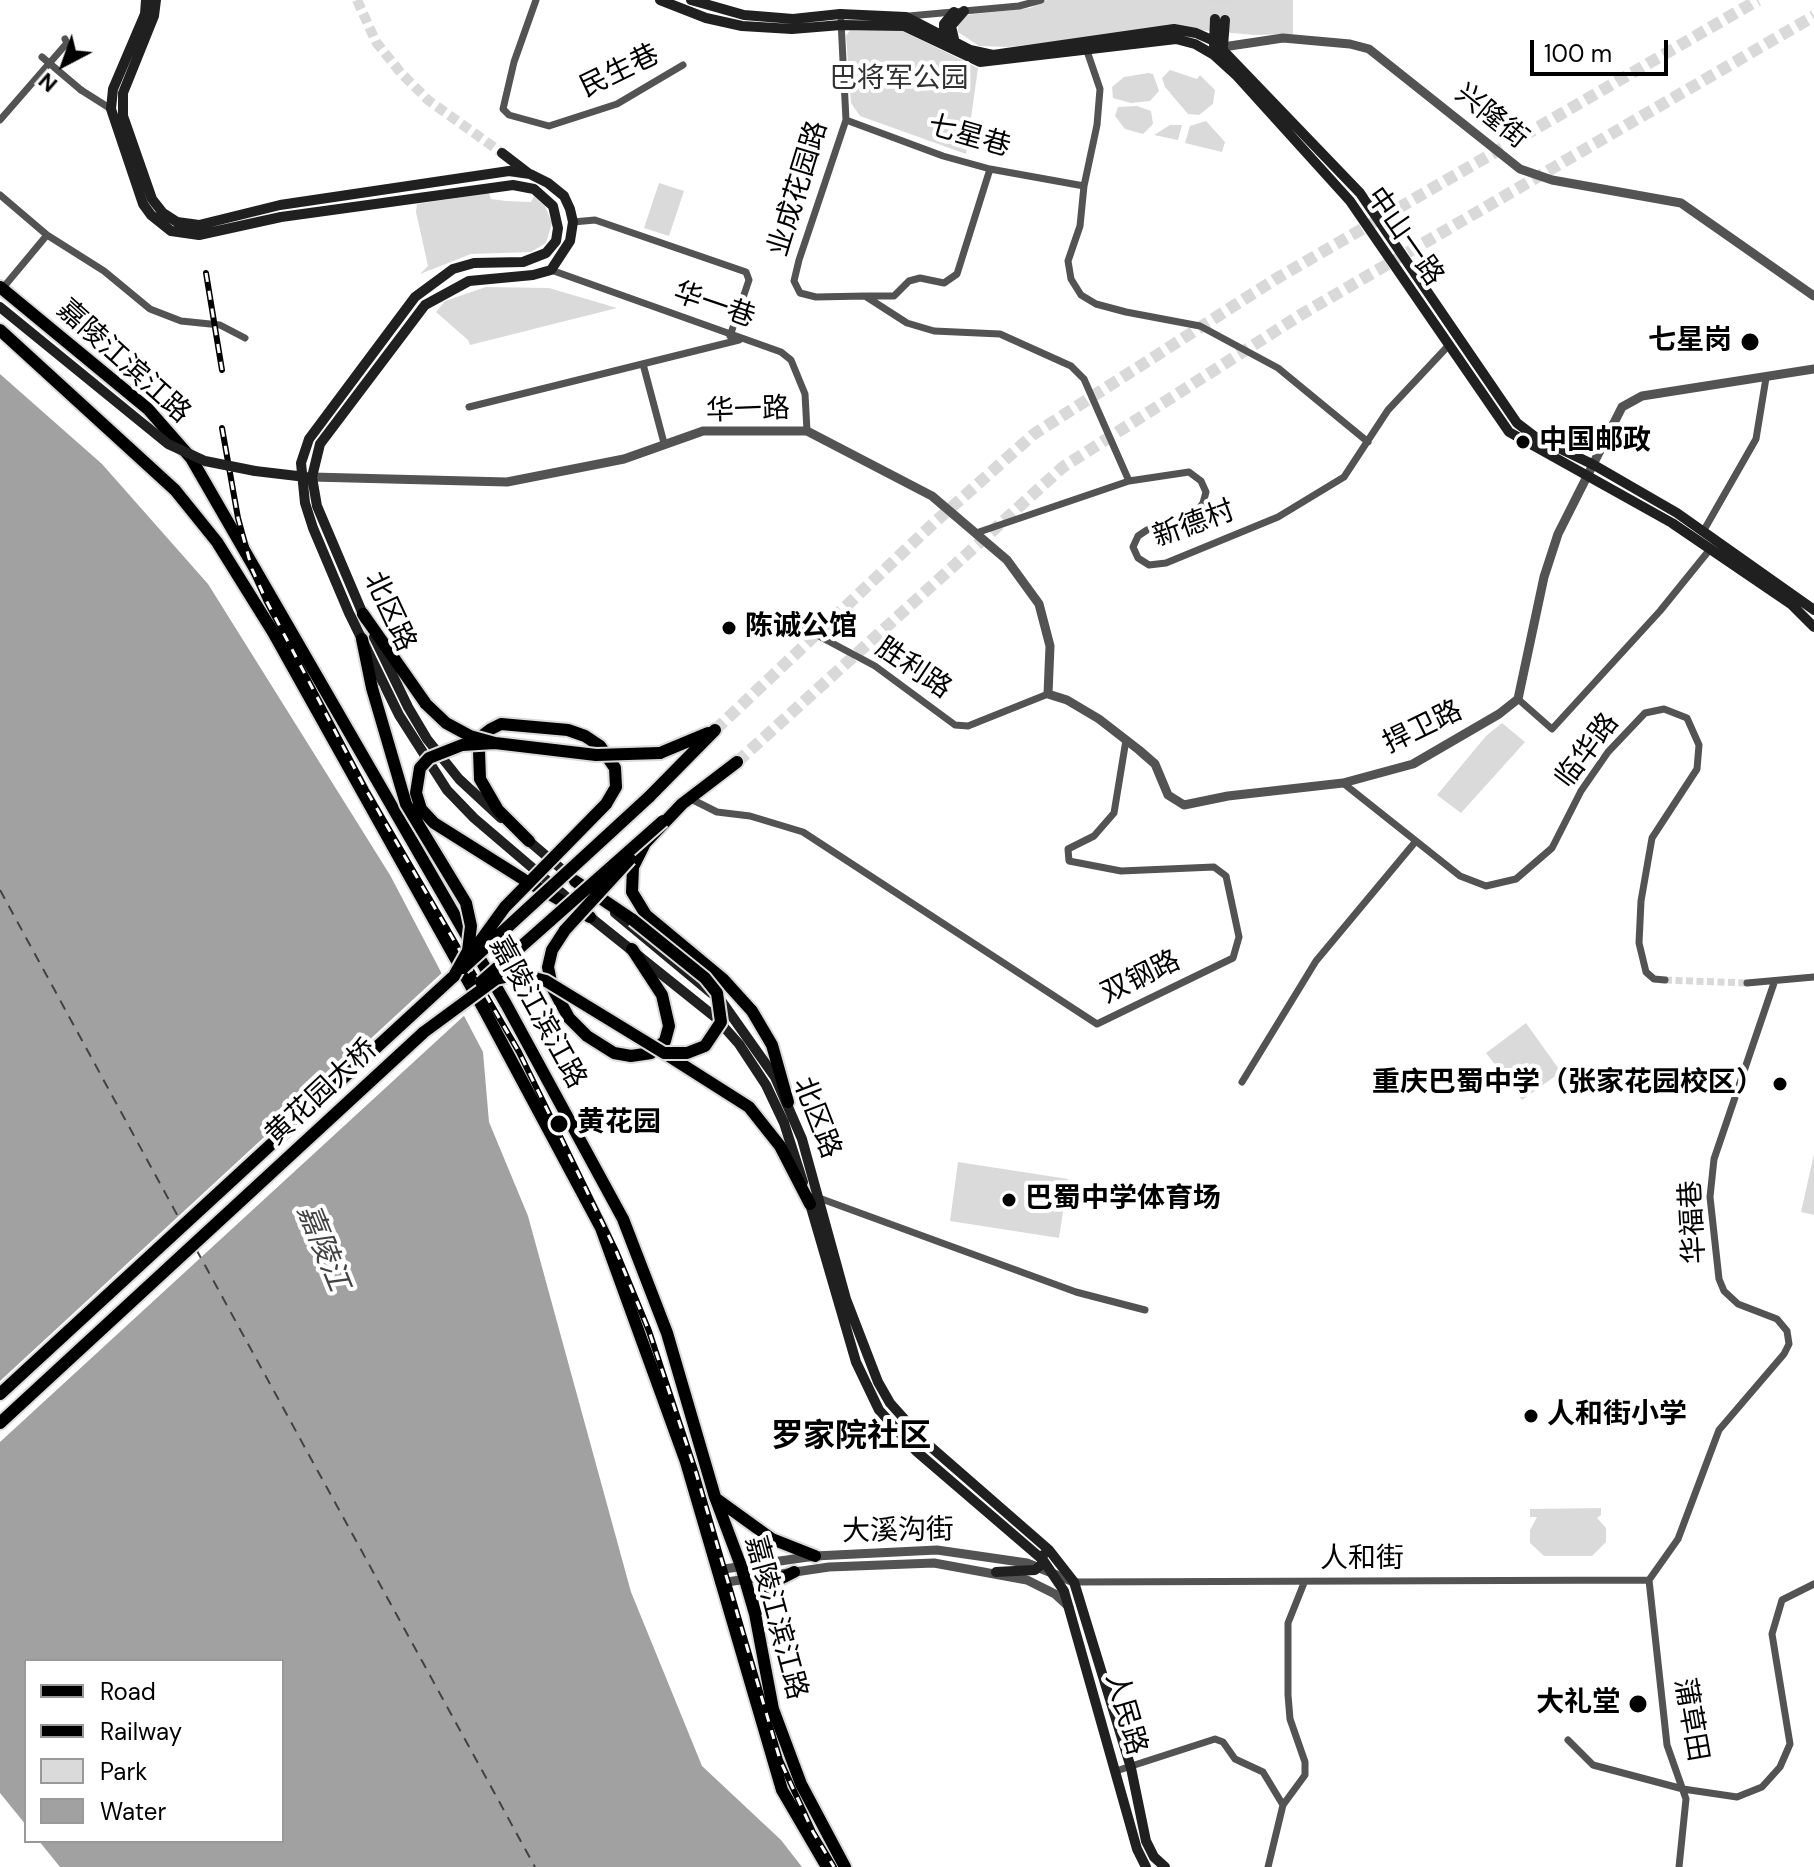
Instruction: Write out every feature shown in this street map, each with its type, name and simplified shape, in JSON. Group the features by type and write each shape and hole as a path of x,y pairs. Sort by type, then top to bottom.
{"main road":[{"path":"146,0 145,14 113,89 111,109 143,204 160,224 181,234 211,233 281,217 513,185"},
{"path":"156,0 154,16 123,93 123,116 152,199 163,213 177,222 210,223 280,205 509,171 530,174"},
{"path":"660,0 706,18 742,26 792,29 841,20"},
{"path":"691,0 744,15 905,21 944,35 956,47"},
{"path":"944,35 944,24 959,12"},
{"path":"956,47 951,26 959,12"},
{"path":"1217,47 1220,19"},
{"name":"中山一路","path":"905,21 980,62 994,63 1176,39 1217,47 1350,201 1509,432 1592,470 1791,604 1814,627"},
{"name":"中山一路","path":"956,47 993,55 1174,29 1196,33 1217,47 1360,193 1517,423 1592,470 1704,530 1814,610"},
{"path":"502,153 564,196 573,222 570,241 551,270"},
{"path":"509,171 505,177 513,185"},
{"name":"北区路","path":"513,185 534,189 553,206 557,219 556,241 536,259 474,263 453,269 415,297 303,451 313,528 399,715 424,757 460,805 590,917 715,1017 753,1062 784,1123 846,1299 878,1382 890,1403 924,1441 1031,1534 1074,1582"},
{"name":"北区路","path":"551,270 533,275 469,281 425,305 325,436 316,453 306,477 322,524 408,707 447,765 485,805 722,1002 759,1052 788,1102 856,1362 879,1410 916,1451 1055,1574"},
{"name":"嘉陵江滨江路","path":"1,288 148,409 191,458 506,1004 623,1219 667,1333 715,1497 755,1614 773,1709 801,1784 845,1867"},
{"path":"0,307 168,444 205,461 306,477"},
{"name":"嘉陵江滨江路","path":"0,330 175,490 217,542 273,632 601,1228 686,1462 782,1790 827,1867"},
{"path":"363,614 426,704 446,723 470,736 495,743"},
{"path":"362,639 372,688 406,804 466,903 471,926 468,951 454,976"},
{"path":"454,976 505,907 606,804 616,787 615,768 600,746 585,736 568,730 501,724 483,735 479,751 480,779 498,810 529,841"},
{"name":"黄花园大桥","path":"0,1394 649,797 715,730 660,753 596,755 495,743"},
{"path":"495,743 462,745 429,758 420,768 416,793 421,809 434,823 590,917"},
{"path":"424,757 423,747 429,745 447,765"},
{"name":"黄花园大桥","path":"0,1423 424,1032 686,801 737,762"},
{"path":"632,949 656,983 668,1009 669,1026 665,1041 651,1053 631,1056 614,1053 587,1036 569,1018 552,987 548,967 552,950 565,930 663,821"},
{"path":"645,843 633,867 632,892 646,915 723,979 763,1027 778,1062 788,1102"},
{"path":"575,881 633,920 705,978 721,1003 721,1022 705,1046 687,1053 664,1053"},
{"path":"424,1032 496,979 519,974 546,981 734,1095 772,1134 814,1201"},
{"path":"715,1497 772,1539 815,1556"},
{"path":"996,1572 1041,1564 1042,1551 1031,1534"},
{"path":"755,1614 772,1583 794,1572"},
{"name":"人民路","path":"1055,1574 1071,1609 1137,1849 1146,1867"},
{"name":"人民路","path":"1074,1582 1131,1768 1146,1841 1154,1862 1165,1867"}],"street":[{"name":"民生巷","path":"536,0 514,62 503,109 509,115 549,126 617,104 683,65"},
{"path":"905,21 1019,6 1041,0"},
{"name":"业成花园路","path":"841,20 846,120 794,281 800,293 816,297 894,296 909,281 920,278 944,283 957,274 990,169"},
{"name":"兴隆街","path":"1217,47 1283,38 1350,44 1369,49 1520,169 1552,180 1681,203 1814,296"},
{"path":"0,120 67,43 65,39"},
{"path":"1087,51 1100,89 1080,226 1068,261 1071,279 1081,295 1096,304 1126,312 1200,326 1278,368 1368,442"},
{"path":"42,57 81,90 111,109"},
{"name":"七星巷","path":"846,120 943,156 990,169 1084,186"},
{"path":"0,195 47,235 104,271 150,309 181,321 220,325 245,338"},
{"path":"573,222 595,220 746,272 749,280 730,336"},
{"path":"1,288 47,235"},
{"name":"华一巷","path":"551,270 781,352 791,360 805,394 807,431"},
{"path":"865,296 907,323 934,331 1000,334 1071,366 1084,379 1129,481"},
{"path":"469,407 741,339"},
{"name":"新德村","path":"979,532 1129,481 1174,471 1189,472 1201,481 1206,492 1197,511 1147,530 1138,536 1133,547 1138,558 1149,565 1166,563 1278,517 1319,495 1344,477 1388,410 1449,345"},
{"path":"643,364 664,443"},
{"path":"1518,699 1544,577 1558,534 1616,416 1631,401 1814,369"},
{"path":"1704,530 1756,439 1766,378"},
{"name":"华一路","path":"306,477 507,482 624,459 703,431 807,431 932,496 979,532 1020,575 1039,604 1050,646 1048,694"},
{"name":"临华路","path":"1518,699 1552,729 1660,611 1711,548"},
{"name":"胜利路","path":"802,627 875,666 955,725 968,726 1048,694"},
{"path":"1048,694 1089,713 1126,740"},
{"name":"捍卫路","path":"1126,740 1155,764 1168,795 1184,805 1228,796 1343,783 1413,764 1499,714 1518,699"},
{"name":"临华路","path":"1343,783 1460,876 1486,886 1516,879 1552,848 1581,791 1608,752 1645,713 1664,709 1687,718 1699,745 1697,769 1652,838 1641,901 1639,943 1646,972 1654,979 1665,980"},
{"name":"双钢路","path":"686,801 717,812 750,816 803,832 1097,1024 1233,958 1239,937 1226,876 1214,867 1121,871 1069,861 1068,849 1094,836 1114,813 1126,740"},
{"path":"1242,1082 1316,961 1416,841"},
{"path":"1747,983 1774,983 1814,977"},
{"name":"华福巷","path":"1649,1580 1678,1539 1719,1430 1784,1354 1789,1344 1787,1331 1777,1319 1738,1304 1724,1291 1719,1279 1710,1197 1714,1159 1774,983"},
{"path":"814,1201 1076,1292 1145,1310"},
{"name":"大溪沟街","path":"719,1577 815,1556 937,1550 1041,1564"},
{"name":"大溪沟街","path":"742,1573 794,1572 911,1561 996,1572 1041,1585 1071,1609"},
{"path":"1055,1574 1074,1582"},
{"name":"人和街","path":"1074,1582 1649,1580"},
{"name":"蒲草田","path":"1649,1580 1667,1745 1683,1789 1686,1808 1679,1867"},
{"path":"1268,1867 1283,1805 1303,1780 1306,1768 1288,1708 1288,1623 1304,1583"},
{"path":"1568,1740 1593,1765 1683,1789 1737,1797 1762,1787 1780,1767 1790,1744 1772,1634 1782,1600 1814,1584"},
{"path":"1116,1771 1215,1739 1223,1742 1235,1759 1263,1772 1283,1805"}],"green space":[{"path":"1047,0 1293,0 1293,34 1255,35 1175,28 1008,47 979,46 958,32 958,25 966,15 1030,8"},
{"name":"巴将军公园","path":"899,29 978,68 966,154 860,116 851,103 846,36 850,30"},
{"path":"1170,70 1197,79 1200,75 1215,90 1213,104 1199,115 1188,114 1165,87 1162,78"},
{"path":"1153,74 1159,91 1150,101 1131,103 1113,98 1112,87 1124,77"},
{"path":"1137,106 1151,111 1153,124 1143,134 1125,129 1115,116 1118,107"},
{"path":"1206,121 1225,142 1222,152 1185,143 1190,126"},
{"path":"1170,125 1182,125 1178,140 1154,135"},
{"path":"659,183 684,191 669,236 644,228"},
{"path":"489,193 491,199 506,201 531,202 534,196 545,206 552,223 546,243 531,252 471,254 420,274 428,266 417,204"},
{"path":"486,287 549,288 617,308 470,345 436,312 445,301"},
{"path":"1502,723 1525,742 1461,813 1437,795 1486,736"},
{"path":"1526,1023 1561,1072 1522,1100 1486,1053"},
{"path":"1814,1154 1814,1215 1801,1212"},
{"name":"巴蜀中学体育场","path":"958,1162 1068,1179 1059,1238 950,1221"},
{"path":"1601,1508 1601,1515 1597,1518 1606,1528 1606,1542 1592,1556 1544,1556 1530,1543 1530,1530 1537,1517 1530,1517 1530,1509"}],"water":[{"name":"嘉陵江","path":"0,374 102,464 208,584 390,875 483,1052 489,1122 528,1216 631,1592 702,1766 781,1840 802,1867 60,1867 41,1843 284,1843 284,1659 24,1659 24,1823 0,1793"}],"pier":[{"path":"445,970 467,1013 0,1442 0,1381"}],"ferry route":[{"path":"0,890 181,1222"},
{"path":"196,1249 535,1867"}],"tunnel":[{"path":"357,0 376,42 401,73 428,100 502,153"},
{"path":"1215,0 1215,19"},
{"path":"1225,0 1225,20"},
{"path":"715,730 935,522 1034,434 1274,280 1758,0"},
{"path":"737,762 1063,467 1302,314 1814,16"},
{"path":"1665,980 1747,983"}],"railway":[{"path":"206,273 222,370"},
{"path":"222,428 238,518 252,569 266,600 366,790 519,1052 616,1251 649,1331 696,1473 780,1760 813,1832 834,1867"}],"place":[{"name":"七星岗","path":"1750,342"},
{"name":"中国邮政","path":"1523,442"},
{"name":"陈诚公馆","path":"729,628"},
{"name":"重庆巴蜀中学（张家花园校区）","path":"1780,1084"},
{"name":"黄花园","path":"559,1124"},
{"name":"巴蜀中学体育场","path":"1009,1200"},
{"name":"人和街小学","path":"1531,1416"},
{"name":"大礼堂","path":"1638,1704"}],"district":[{"name":"罗家院社区","path":"851,1438"}]}
